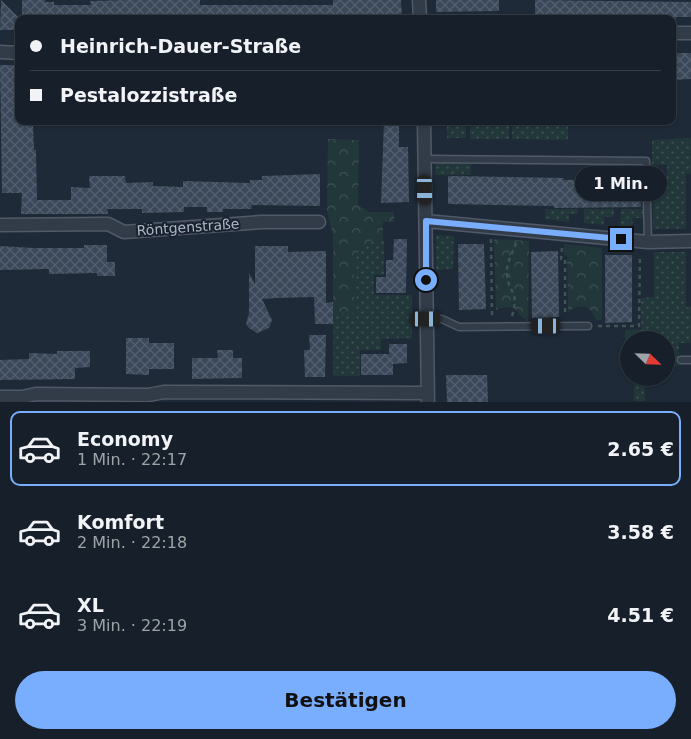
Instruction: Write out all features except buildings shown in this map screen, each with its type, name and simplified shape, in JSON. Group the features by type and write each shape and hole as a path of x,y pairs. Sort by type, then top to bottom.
{"street":[{"path":"419,0 420,15"},
{"path":"676,33 691,33"},
{"path":"0,52 15,53"},
{"path":"0,397 22,397 36,394 148,395 164,392 428,397 424,125"},
{"path":"426,221 517,231 644,241 691,241"},
{"name":"Röntgenstraße","path":"0,225 108,224 124,232 262,222 319,222"}],"lane":[{"path":"424,159 646,161 644,241"},
{"path":"426,319 442,319 459,327 588,326"},
{"path":"681,360 691,360"}],"path":[{"path":"491,228 492,327"},
{"path":"509,326 516,303 507,276 507,266 516,246 517,231"},
{"path":"562,234 565,326"},
{"path":"588,326 639,326 644,241"}],"green space":[{"path":"447,125 466,125 466,138 447,138"},
{"path":"470,125 509,125 509,139 470,139"},
{"path":"512,125 568,125 568,140 512,139"},
{"path":"691,138 691,174 686,174 686,229 653,229 654,183 663,183 664,178 667,177 667,165 652,165 652,140"},
{"path":"328,139 359,140 358,205 369,212 394,212 394,222 383,222 383,241 370,241 354,257 354,313 333,313 333,235 327,211"},
{"path":"435,163 471,163 471,175 435,175"},
{"path":"545,209 578,209 577,214 569,214 569,222 545,219"},
{"path":"584,209 614,209 614,217 604,217 604,225 584,223"},
{"path":"621,209 643,209 643,218 633,218 632,227 620,226"},
{"path":"436,235 454,236 453,269 436,270"},
{"path":"494,239 529,241 528,321 513,308 496,310"},
{"path":"370,241 384,241 384,275 374,275 374,295 412,295 412,338 381,339 381,350 360,350 360,376 333,376 333,313 354,313 354,257"},
{"path":"564,244 602,248 602,320 596,320 588,308 581,306 568,312 567,256 564,255"},
{"path":"654,252 686,252 686,307 691,307 691,343 679,343 679,366 675,366 675,331 641,331 641,298 654,297"},
{"path":"651,329 651,331 625,331"},
{"path":"634,386 645,386 645,401 634,401"}],"route":[{"path":"426,280 426,221 517,231 621,239"}]}
